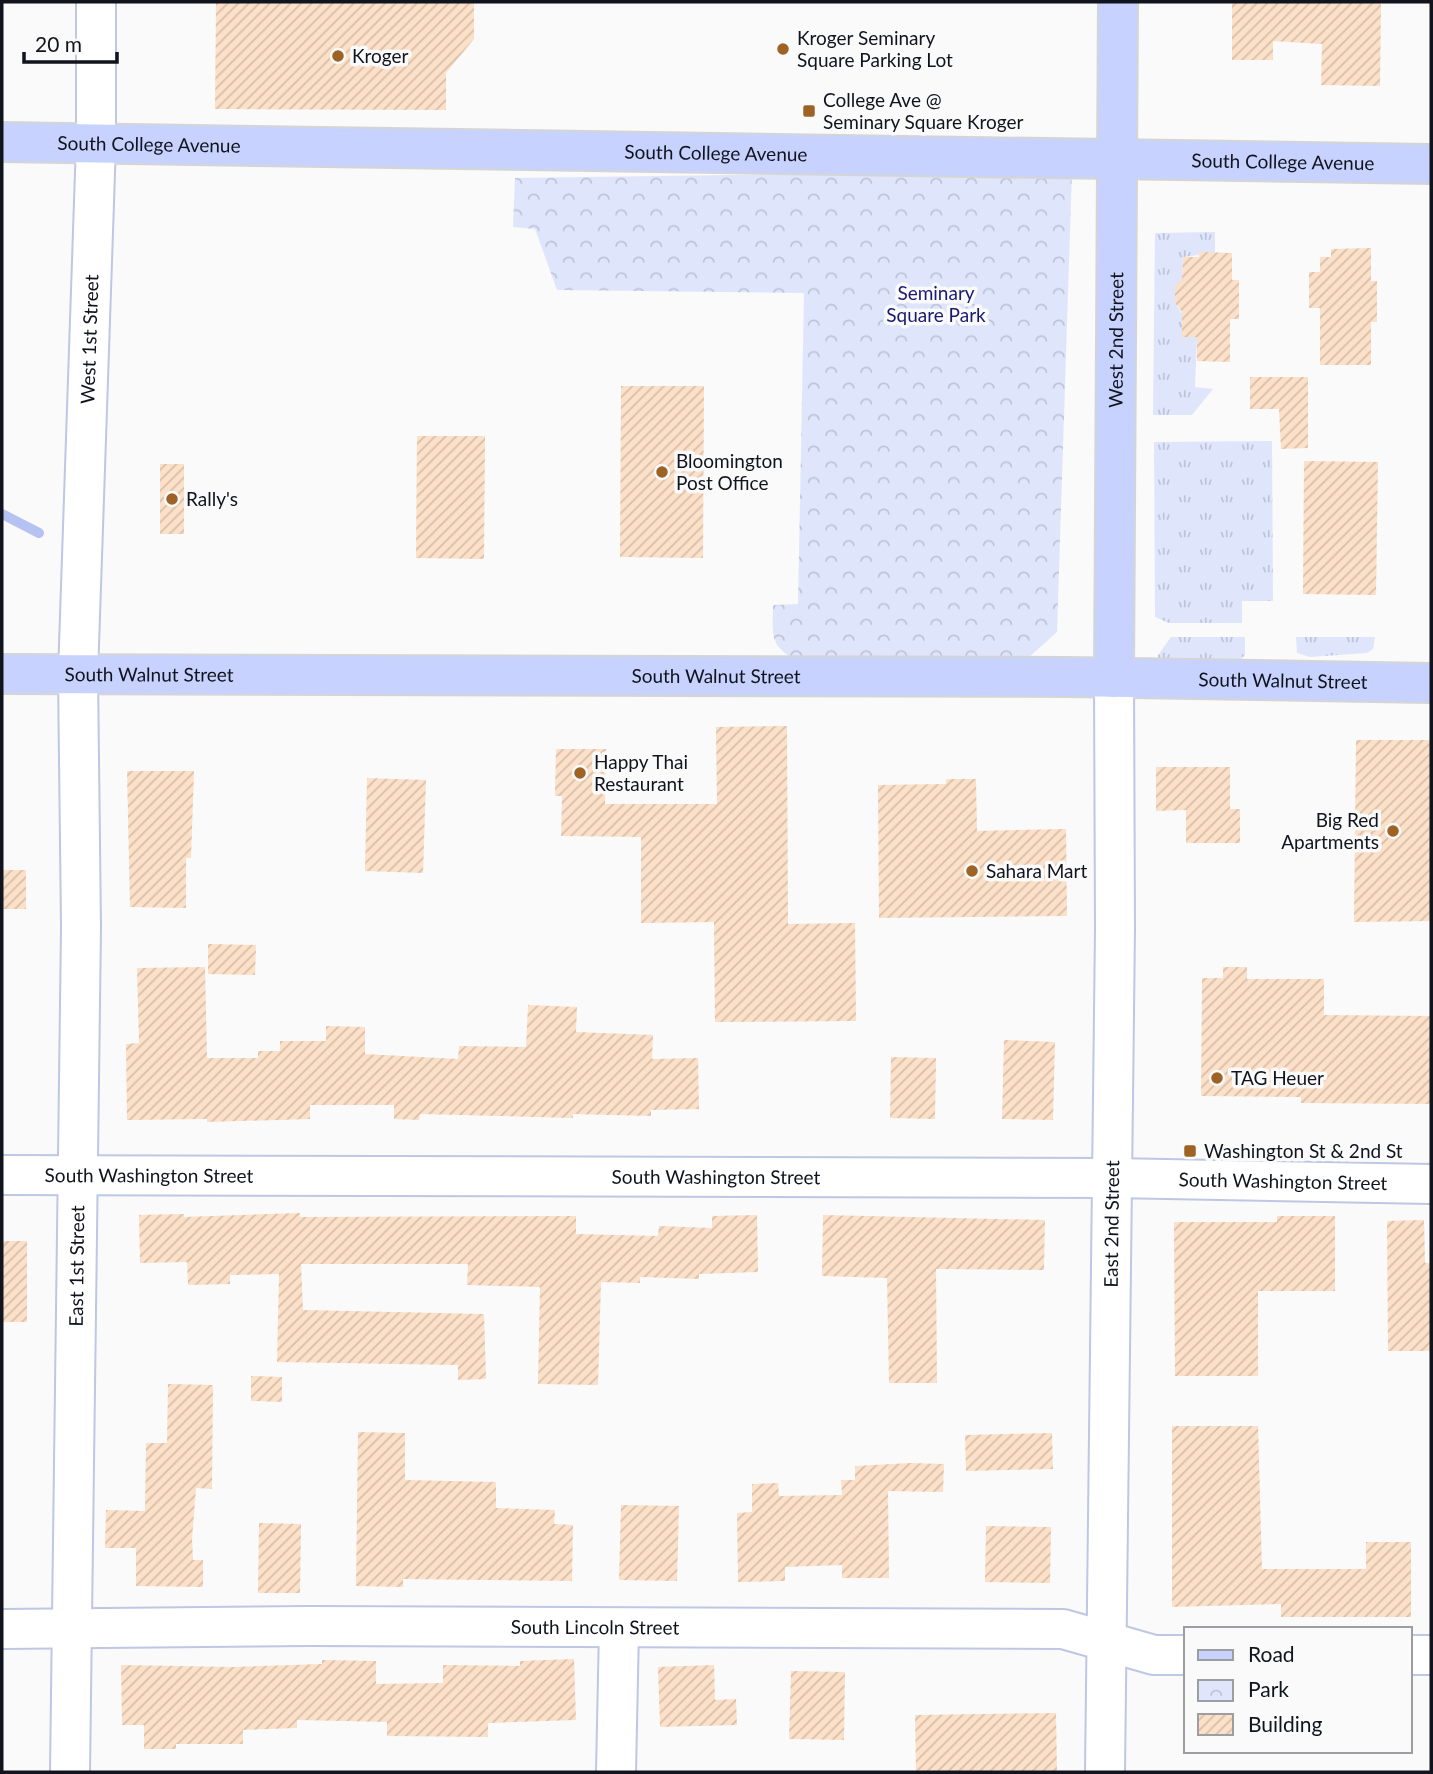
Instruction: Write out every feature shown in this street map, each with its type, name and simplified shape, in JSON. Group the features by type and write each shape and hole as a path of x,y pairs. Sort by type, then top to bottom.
{"main road":[{"name":"West 2nd Street","path":"1114,678 1118,2"},
{"name":"South College Avenue","path":"2,142 1431,164"},
{"name":"South Walnut Street","path":"2,674 1114,678 1431,682"}],"street":[{"name":"West 1st Street","path":"78,675 96,143 96,2"},
{"name":"East 1st Street","path":"70,1772 81,927 78,675"},
{"name":"East 2nd Street","path":"1105,1772 1113,1178 1114,678"},
{"name":"South Washington Street","path":"2,1175 1113,1178 1431,1184"},
{"name":"South Lincoln Street","path":"2,1629 308,1626 1063,1629 1154,1655 1184,1655"},
{"path":"616,1772 619,1629"},
{"path":"1412,1655 1431,1655"}],"green space":[{"name":"Seminary Square Park","path":"1072,170 1057,632 1027,659 795,659 786,654 774,637 773,605 798,604 804,293 557,290 535,229 513,227 515,178"},
{"path":"1215,232 1215,253 1183,257 1182,279 1175,286 1175,303 1197,337 1195,387 1213,389 1192,415 1153,415 1155,233"},
{"path":"1272,441 1273,601 1242,601 1242,623 1169,623 1155,617 1154,442"},
{"path":"1171,637 1245,637 1245,655 1239,661 1158,664 1158,655"},
{"path":"1296,637 1375,637 1373,649 1367,653 1310,657 1297,653"}],"building":[{"name":"Kroger","path":"216,2 474,2 474,39 446,73 446,110 215,109"},
{"path":"1232,2 1381,2 1380,86 1321,85 1322,44 1273,41 1273,60 1232,60"},
{"path":"1371,248 1371,281 1377,281 1377,322 1371,322 1371,365 1320,365 1320,308 1309,308 1309,272 1320,272 1320,257 1331,257 1331,249"},
{"path":"1199,252 1232,253 1232,280 1239,280 1239,319 1230,319 1230,362 1197,361 1197,337 1182,337 1182,312 1175,303 1175,286 1182,279 1183,257 1199,257"},
{"path":"1250,377 1308,377 1308,448 1281,449 1279,409 1250,409"},
{"name":"Bloomington Post Office","path":"621,386 704,386 703,558 620,557"},
{"path":"417,436 485,436 484,559 416,558"},
{"path":"1304,461 1378,462 1376,595 1303,594"},
{"name":"Rally's","path":"160,464 184,464 184,534 160,534"},
{"path":"787,726 788,924 855,923 856,1021 715,1022 714,922 641,923 641,837 561,836 562,796 555,796 556,749 606,749 605,804 717,804 716,727"},
{"name":"Big Red Apartments","path":"1356,740 1431,740 1431,921 1354,922"},
{"path":"1156,767 1230,767 1230,809 1240,809 1240,843 1186,843 1186,810 1156,811"},
{"path":"127,771 194,771 191,858 186,858 186,908 130,907"},
{"path":"367,778 426,780 423,873 365,871"},
{"name":"Sahara Mart","path":"946,779 976,779 977,831 1066,829 1067,916 879,918 878,785 946,784"},
{"path":"2,870 26,870 26,909 2,909"},
{"path":"208,944 256,945 255,975 208,974"},
{"path":"205,967 207,1058 258,1058 258,1051 280,1051 280,1041 326,1041 326,1026 365,1027 365,1054 458,1059 459,1046 526,1047 528,1005 577,1007 576,1032 653,1035 652,1059 698,1058 699,1109 651,1110 651,1116 573,1114 573,1118 420,1114 419,1120 394,1119 394,1105 310,1105 310,1119 207,1122 207,1119 127,1120 126,1044 139,1043 137,968"},
{"path":"1223,967 1247,967 1247,979 1324,979 1324,1015 1431,1016 1431,1104 1301,1103 1301,1097 1201,1096 1202,978 1223,978"},
{"path":"1004,1040 1055,1042 1053,1120 1002,1119"},
{"path":"891,1057 936,1058 935,1119 890,1118"},
{"path":"300,1213 300,1217 576,1216 576,1234 658,1236 659,1226 712,1228 712,1216 757,1215 758,1272 699,1274 699,1279 640,1277 640,1283 601,1282 598,1385 538,1384 540,1287 467,1285 468,1264 301,1264 303,1310 484,1314 486,1379 458,1380 458,1365 277,1362 279,1274 230,1275 230,1284 188,1285 187,1262 140,1263 139,1215 184,1214 184,1217"},
{"path":"823,1215 1045,1220 1044,1270 936,1269 937,1383 889,1383 887,1278 822,1276"},
{"path":"1277,1216 1335,1216 1335,1291 1258,1291 1258,1376 1175,1376 1174,1222 1277,1222"},
{"path":"1424,1220 1425,1263 1431,1263 1431,1351 1388,1351 1387,1221"},
{"path":"2,1241 27,1241 27,1322 2,1322"},
{"path":"251,1376 282,1377 282,1402 251,1401"},
{"path":"168,1384 213,1385 212,1489 196,1488 192,1539 193,1560 203,1560 203,1587 136,1586 136,1548 105,1548 106,1510 145,1511 146,1443 167,1443"},
{"path":"1172,1426 1258,1426 1262,1569 1366,1569 1366,1542 1411,1542 1411,1617 1281,1617 1281,1604 1172,1607"},
{"path":"358,1432 405,1433 405,1480 496,1482 496,1508 555,1510 554,1524 573,1525 572,1581 403,1579 403,1587 356,1586"},
{"path":"1052,1433 1053,1469 966,1471 965,1435"},
{"path":"944,1464 943,1492 888,1491 889,1578 842,1578 842,1565 785,1567 785,1581 738,1582 737,1513 752,1512 752,1484 778,1483 779,1496 842,1495 841,1480 855,1480 855,1466"},
{"path":"621,1505 679,1506 677,1581 619,1580"},
{"path":"259,1523 301,1524 300,1593 258,1593"},
{"path":"986,1526 1051,1527 1050,1583 985,1582"},
{"path":"574,1659 576,1720 488,1723 488,1737 387,1736 387,1722 297,1720 297,1728 243,1730 243,1744 176,1744 176,1749 144,1749 144,1725 122,1725 121,1665 232,1667 322,1664 322,1660 376,1661 376,1684 443,1683 443,1665 520,1666 520,1661"},
{"path":"714,1665 715,1700 736,1699 737,1725 660,1727 658,1667"},
{"path":"791,1671 845,1672 844,1740 789,1739"},
{"path":"1056,1713 1057,1772 916,1772 915,1715"}],"waterway":[{"path":"2,514 39,533"}],"place":[{"name":"Kroger Seminary Square Parking Lot","path":"783,49"},
{"name":"Kroger","path":"338,56"},
{"name":"College Ave @ Seminary Square Kroger","path":"809,111"},
{"name":"Bloomington Post Office","path":"662,472"},
{"name":"Rally's","path":"172,499"},
{"name":"Happy Thai Restaurant","path":"580,773"},
{"name":"Big Red Apartments","path":"1393,831"},
{"name":"Sahara Mart","path":"972,871"},
{"name":"TAG Heuer","path":"1217,1078"},
{"name":"Washington St & 2nd St","path":"1190,1151"}]}
